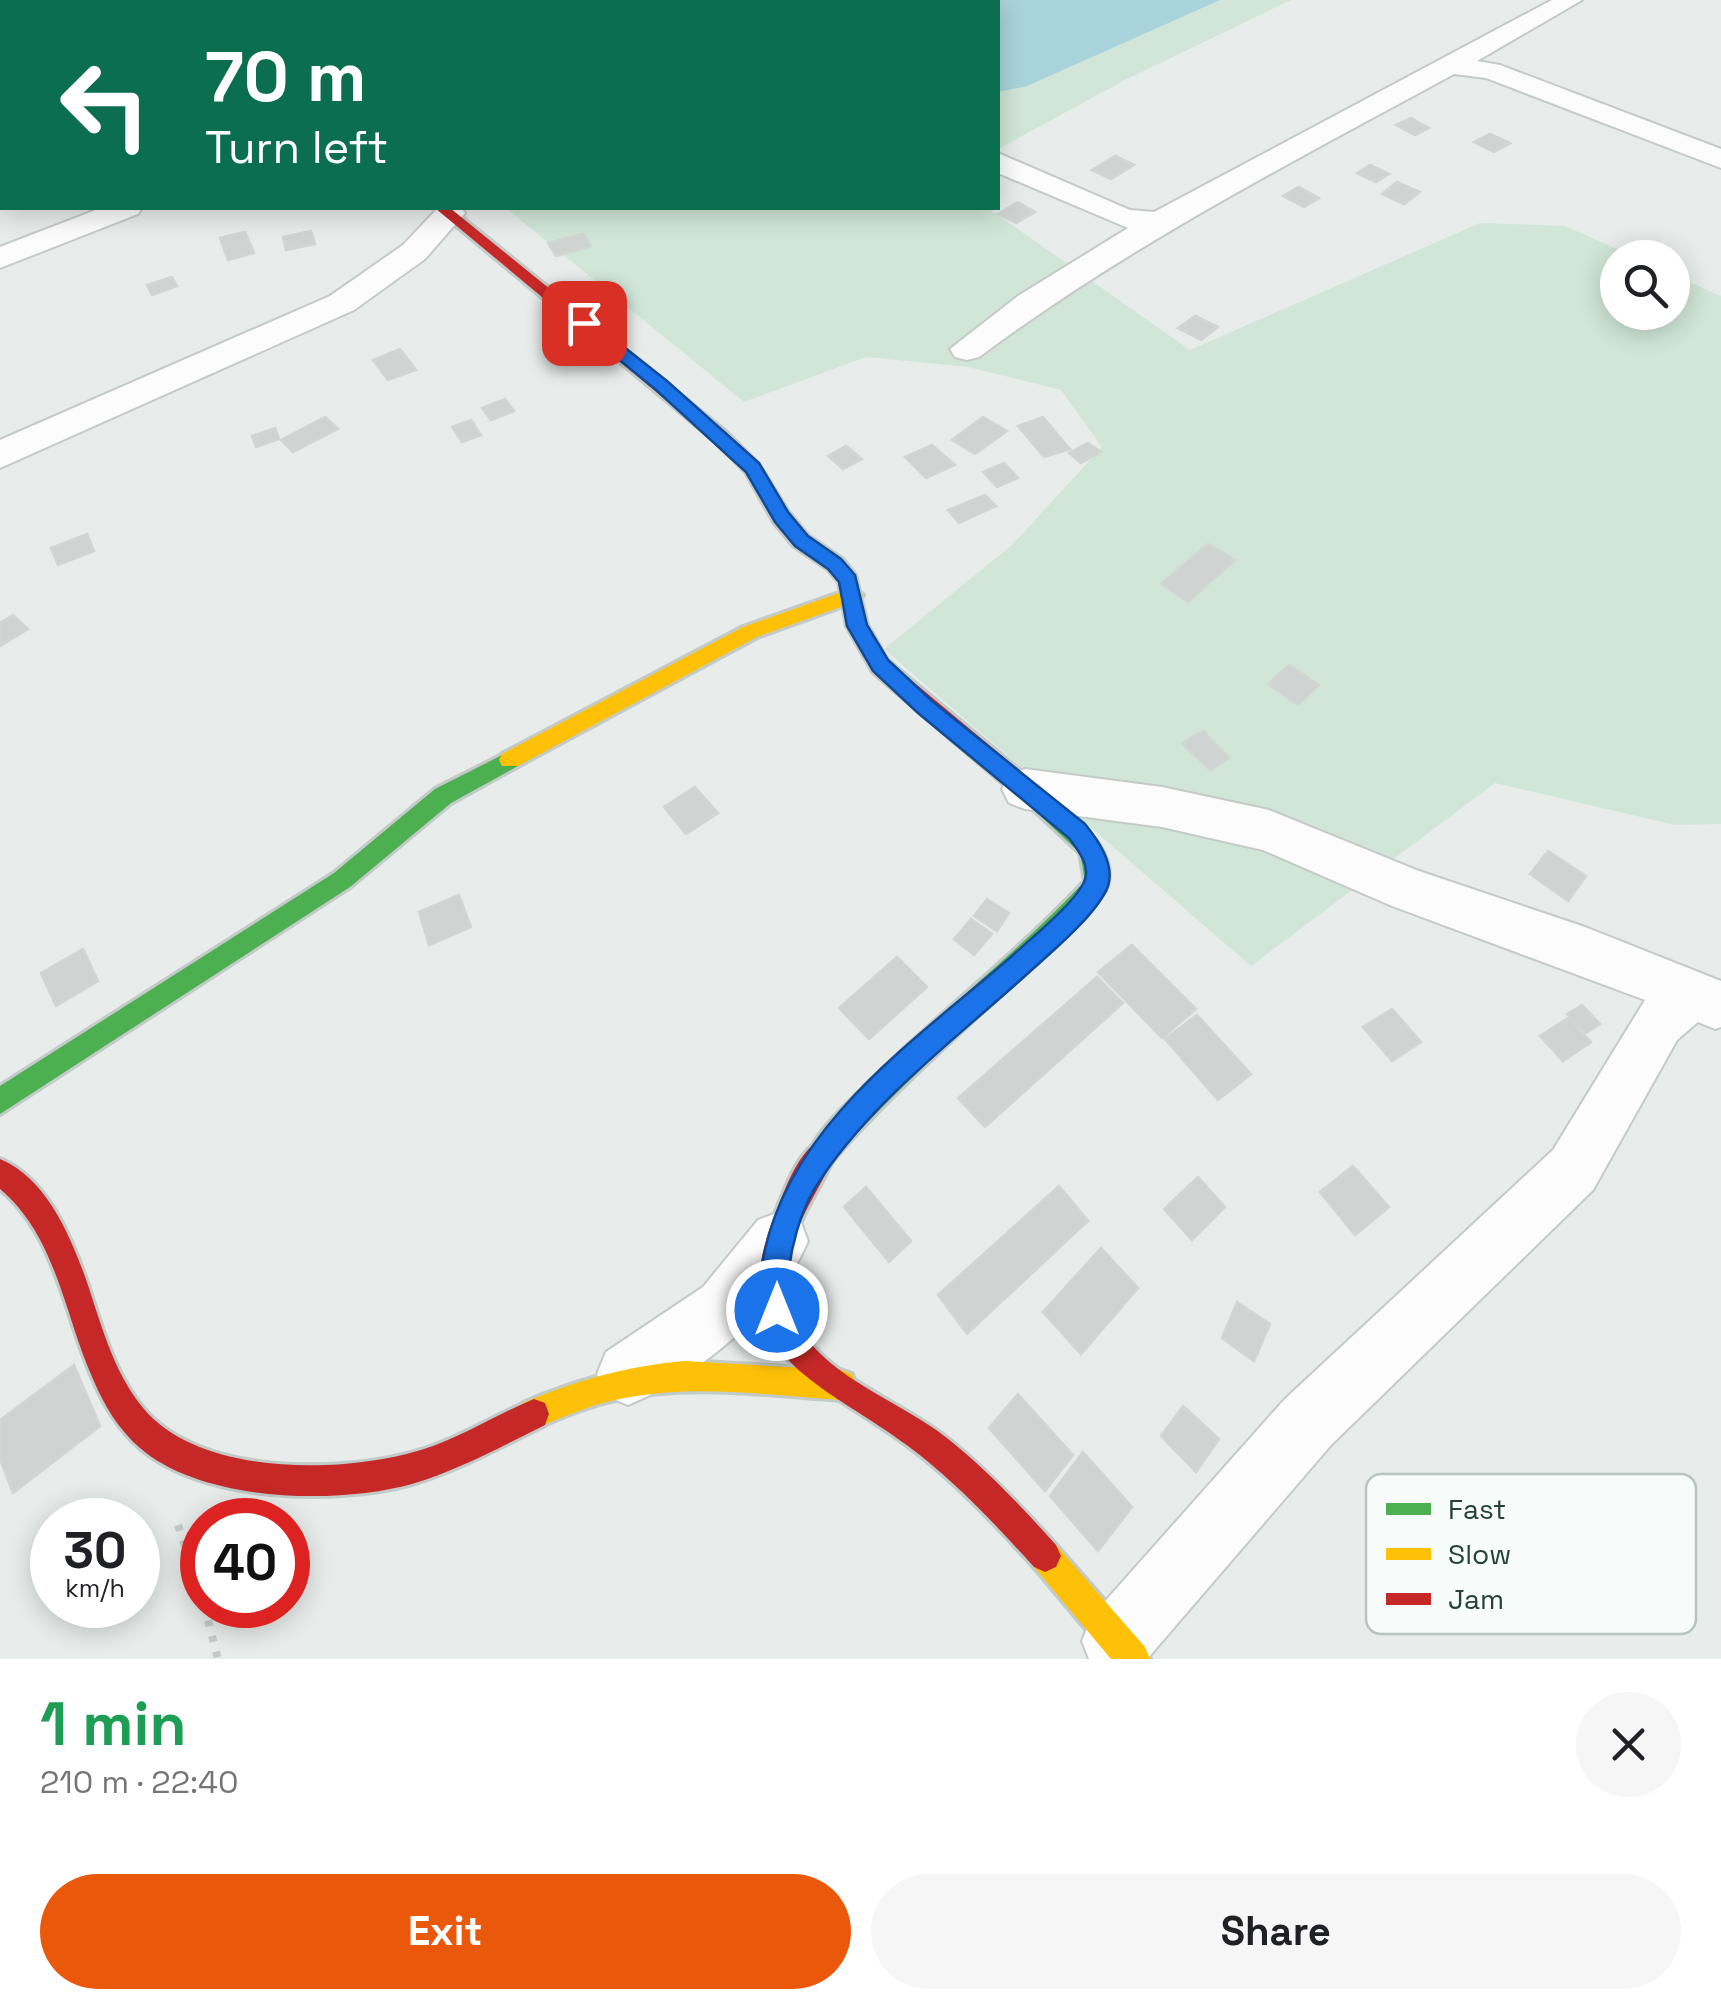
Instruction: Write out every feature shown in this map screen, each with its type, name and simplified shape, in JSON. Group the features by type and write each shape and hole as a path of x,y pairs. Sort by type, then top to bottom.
{"street":[{"path":"967,349 1030,303 1159,222 1570,0"},
{"path":"1450,66 1492,71 1721,159"},
{"path":"1000,163 1124,218 1159,222"},
{"path":"0,258 122,210"},
{"path":"0,456 233,349 310,320 414,252 446,210 720,436 752,468 801,541 834,564 848,580 857,626 880,666 1077,831 1091,848 1097,884 1062,927 898,1074 834,1138 801,1184 782,1239 774,1279 777,1310 788,1340 818,1370 905,1425 989,1496 1125,1650 1308,1422 1573,1170 1658,1022 1707,1001"},
{"path":"0,1102 342,880 443,796 750,632 853,594"},
{"path":"1025,788 1162,807 1269,831 1409,890 1585,951 1707,1001"},
{"path":"0,1172 13,1176 41,1211 112,1391 142,1432 210,1470 296,1481 383,1477 436,1460 560,1400 618,1381 684,1375 841,1384"},
{"path":"618,1381 724,1308 782,1239"}],"path":[{"path":"210,1628 218,1659"}],"green space":[{"path":"1000,0 1291,0 1125,80 1000,148"},
{"path":"508,210 991,210 1190,350 1480,223 1565,226 1600,242 1600,330 1690,330 1690,282 1721,296 1721,824 1675,825 1495,783 1251,966 884,649 1012,545 1102,447 1061,390 968,367 866,357 744,402"}],"water":[{"path":"1000,0 1220,0 1027,86 1000,92"}],"building":[{"path":"1411,118 1429,128 1415,135 1396,125"},
{"path":"1490,134 1510,143 1494,152 1474,142"},
{"path":"1115,156 1134,165 1111,179 1092,170"},
{"path":"1370,165 1389,174 1376,182 1357,173"},
{"path":"1397,182 1420,192 1404,204 1382,194"},
{"path":"1299,187 1319,198 1304,207 1283,196"},
{"path":"1018,202 1035,212 1016,223 998,214"},
{"path":"311,231 315,244 286,250 283,237"},
{"path":"245,232 254,253 228,260 220,238"},
{"path":"583,234 591,246 556,256 548,243"},
{"path":"172,277 177,286 152,295 147,285"},
{"path":"1195,316 1218,327 1201,340 1178,328"},
{"path":"400,349 416,370 388,380 373,360"},
{"path":"505,399 514,411 491,420 482,408"},
{"path":"325,417 338,429 293,452 281,440"},
{"path":"983,417 1007,431 975,454 952,440"},
{"path":"1043,417 1070,449 1044,457 1018,426"},
{"path":"471,420 481,435 462,442 452,427"},
{"path":"275,428 279,439 256,447 252,436"},
{"path":"1088,443 1101,452 1081,463 1069,453"},
{"path":"932,445 955,465 926,478 905,457"},
{"path":"846,446 862,459 843,469 828,456"},
{"path":"1004,463 1018,478 997,487 983,472"},
{"path":"985,495 996,506 959,523 948,510"},
{"path":"87,534 94,551 58,565 51,548"},
{"path":"1208,544 1235,560 1188,602 1161,584"},
{"path":"13,615 28,629 0,646 0,623"},
{"path":"1289,665 1319,685 1298,705 1268,684"},
{"path":"1203,731 1229,758 1210,770 1182,743"},
{"path":"695,787 718,813 686,834 664,807"},
{"path":"1548,851 1586,876 1568,901 1530,874"},
{"path":"459,895 471,927 429,945 419,912"},
{"path":"987,899 1009,913 997,931 974,916"},
{"path":"971,919 992,934 974,955 954,939"},
{"path":"1132,945 1196,1009 1162,1038 1098,972"},
{"path":"83,949 98,981 56,1006 41,973"},
{"path":"897,957 927,987 869,1039 839,1008"},
{"path":"1097,977 1123,1003 985,1127 958,1098"},
{"path":"1582,1005 1600,1024 1586,1033 1567,1014"},
{"path":"1392,1009 1421,1042 1392,1061 1363,1027"},
{"path":"1197,1015 1251,1074 1218,1100 1165,1039"},
{"path":"1568,1018 1591,1042 1563,1061 1540,1036"},
{"path":"1353,1166 1389,1207 1355,1235 1320,1192"},
{"path":"1198,1177 1225,1207 1192,1240 1164,1209"},
{"path":"1059,1186 1088,1221 967,1334 938,1295"},
{"path":"866,1187 911,1241 889,1262 844,1207"},
{"path":"1101,1248 1138,1288 1081,1354 1043,1312"},
{"path":"1237,1302 1270,1324 1254,1361 1222,1338"},
{"path":"74,1365 100,1426 13,1493 0,1459 0,1420"},
{"path":"1018,1394 1073,1455 1045,1491 989,1428"},
{"path":"1183,1406 1219,1439 1196,1472 1161,1436"},
{"path":"1083,1452 1132,1507 1098,1551 1050,1496"}],"traffic: fast":[{"path":"0,1101 342,880 443,796 510,760"},
{"path":"823,1152 888,1082 1030,952 1097,884 1091,848 1041,802"}],"traffic: slow":[{"path":"510,760 750,632 853,595"},
{"path":"534,1414 613,1385 649,1379 722,1377 841,1385"},
{"path":"1045,1556 1133,1659"}],"traffic: jam":[{"path":"444,210 720,436 752,468 781,517 801,541 835,564 848,580 857,626 880,666 1041,802"},
{"path":"823,1152 794,1201 776,1258 778,1314 789,1340 820,1372 935,1447 1000,1507 1045,1556"},
{"path":"0,1172 22,1190 54,1236 118,1399 134,1421 174,1453 197,1463 250,1475 312,1480 361,1478 441,1458 534,1414"}],"route":[{"path":"584,323 661,385 752,468 801,541 834,564 848,580 857,626 880,666 1077,831 1091,848 1097,868 1097,884 1062,927 898,1074 834,1138 801,1184 782,1239 774,1279 777,1310"}]}
